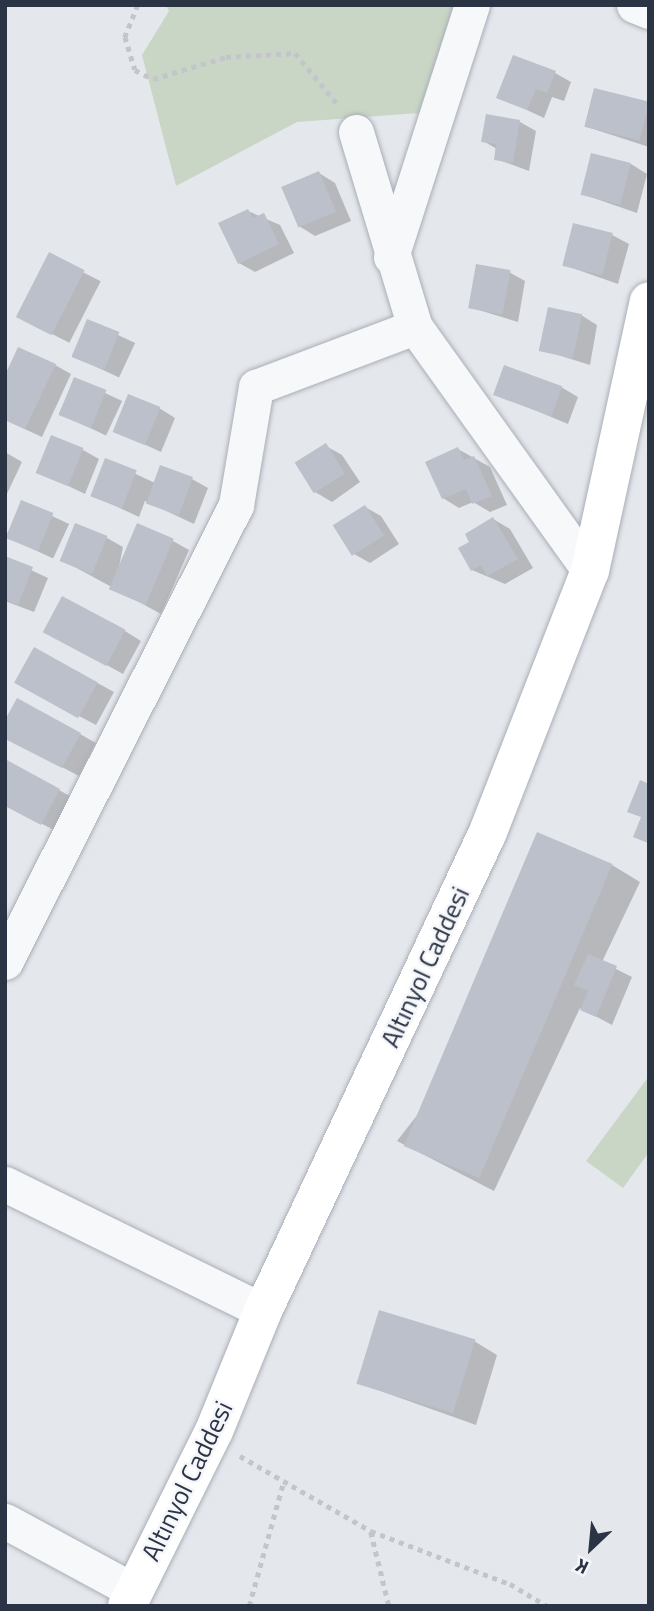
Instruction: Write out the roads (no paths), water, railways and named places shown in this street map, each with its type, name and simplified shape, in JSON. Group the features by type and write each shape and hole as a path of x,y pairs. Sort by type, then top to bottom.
{"main road":[{"name":"Altınyol Caddesi","path":"131,1598 214,1431 263,1311 488,832 590,570 643,367 649,301"}],"street":[{"path":"391,257 472,5"},
{"path":"634,5 649,11"},
{"path":"356,132 391,257 415,327 590,570"},
{"path":"5,961 236,505 256,387 415,327"},
{"path":"5,1184 263,1311"},
{"path":"5,1521 131,1598"}]}
